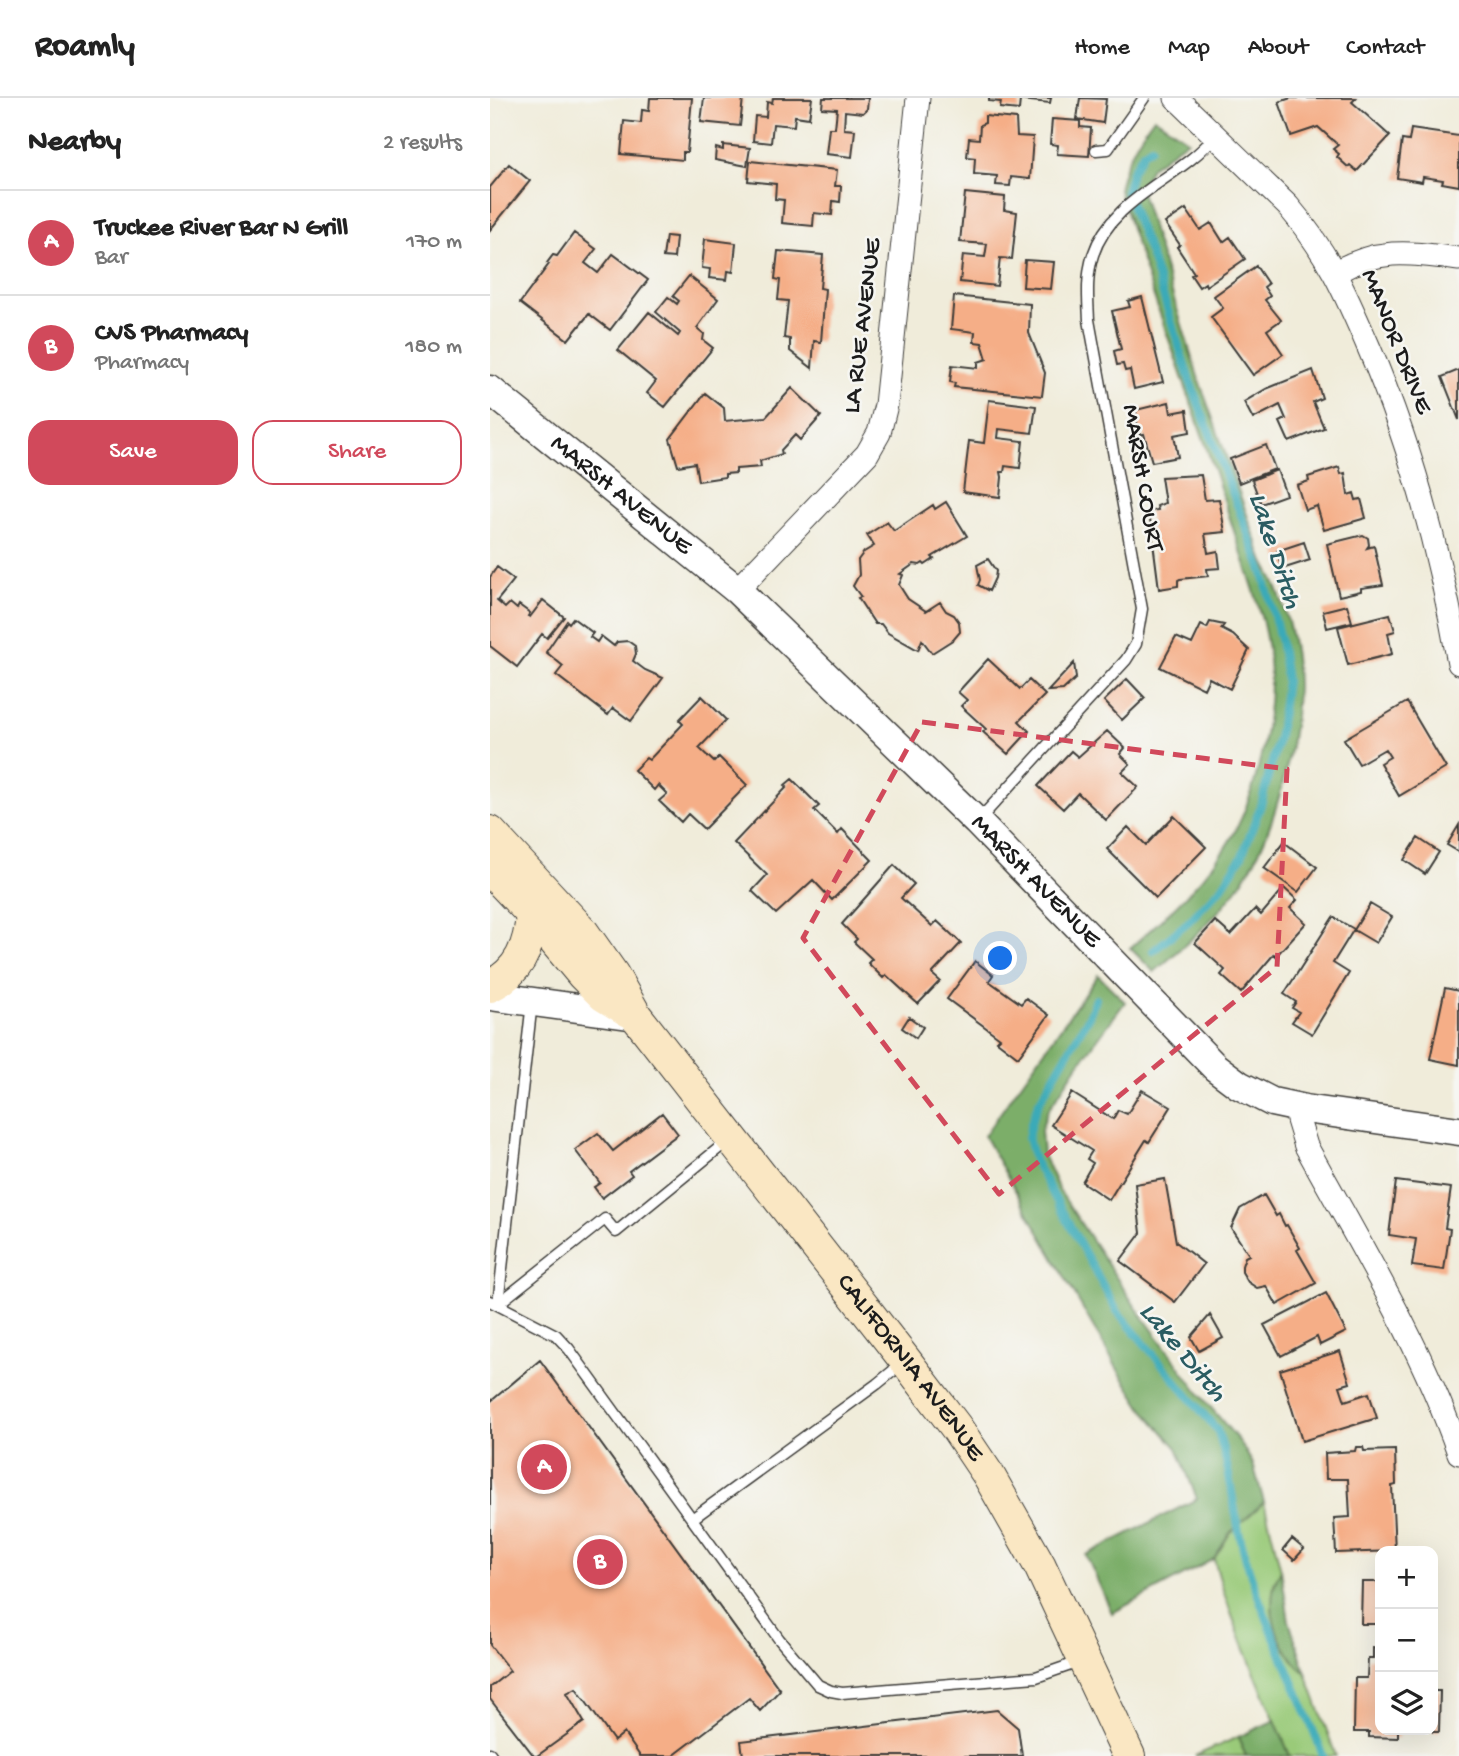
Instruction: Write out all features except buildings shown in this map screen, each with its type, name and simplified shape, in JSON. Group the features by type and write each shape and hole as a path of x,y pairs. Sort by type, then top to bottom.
{"main road":[{"name":"CALIFORNIA AVENUE","path":"490,832 582,931 613,975 636,1016 956,1427 1018,1524 1129,1756"},
{"name":"CALIFORNIA AVENUE","path":"490,870 603,995 636,1016"},
{"path":"490,986 512,970 524,954 530,936 532,914"}],"street":[{"name":"LA RUE AVENUE","path":"737,590 867,454 879,433 886,405 918,98"},
{"name":"MANOR DRIVE","path":"1176,98 1288,206 1336,272 1378,369 1410,455 1438,554 1459,663"},
{"path":"1336,272 1355,261 1378,254 1403,252 1459,259"},
{"name":"MARSH AVENUE","path":"490,390 737,590 976,822 1216,1067 1239,1085 1272,1101 1299,1108 1459,1131"},
{"path":"490,996 636,1016"},
{"path":"1299,1108 1298,1120 1306,1146 1392,1301 1427,1372 1459,1453"}],"lane":[{"path":"1096,149 1108,149 1144,98"},
{"name":"MARSH COURT","path":"976,822 1108,680 1136,644 1142,609 1089,320 1088,286 1102,233 1118,214 1187,164 1215,136"},
{"path":"494,1303 532,1002"},
{"path":"494,1303 605,1219 616,1232 732,1138"},
{"path":"494,1303 556,1335 569,1349 786,1648 818,1685 831,1692 842,1693 1037,1676 1084,1660"},
{"path":"692,1519 877,1384 905,1360"}],"highlighted area":[{"path":"922,722 1287,769 1277,967 999,1194 803,938"}],"green space":[{"path":"1154,117 1188,140 1151,167 1140,189 1199,380 1264,562 1283,605 1295,654 1297,685 1293,733 1282,786 1255,860 1234,893 1213,918 1154,972 1130,948 1212,867 1233,835 1257,773 1266,725 1270,680 1267,642 1254,590 1119,190 1132,152"},
{"path":"1098,975 1125,1002 1047,1112 1041,1130 1043,1155 1059,1190 1135,1306 1202,1397 1240,1442 1253,1464 1264,1502 1230,1533 1214,1559 1112,1613 1086,1555 1197,1499 1177,1448 1143,1409 1118,1370 984,1136"},
{"path":"1264,1502 1281,1570 1274,1583 1272,1609 1293,1661 1306,1673 1336,1756 1290,1756 1221,1584 1214,1559 1230,1533"},
{"path":"1281,1570 1289,1621 1306,1673 1287,1651 1275,1625 1272,1597"},
{"path":"1275,1720 1290,1756 1246,1756 1238,1737"},
{"path":"1238,1737 1246,1756 1195,1756"}],"waterway":[{"name":"Lake Ditch","path":"1151,147 1143,153 1132,171 1126,192 1152,260 1190,381 1263,573 1280,639 1286,680 1279,734 1261,805 1242,856 1222,887 1188,922 1153,951"},
{"name":"Lake Ditch","path":"1096,999 1038,1104 1028,1138 1034,1160 1117,1311 1217,1430 1253,1582 1323,1756"}],"place":[{"name":"Truckee River Bar N Grill","path":"544,1467"},
{"name":"CVS Pharmacy","path":"600,1562"}]}
